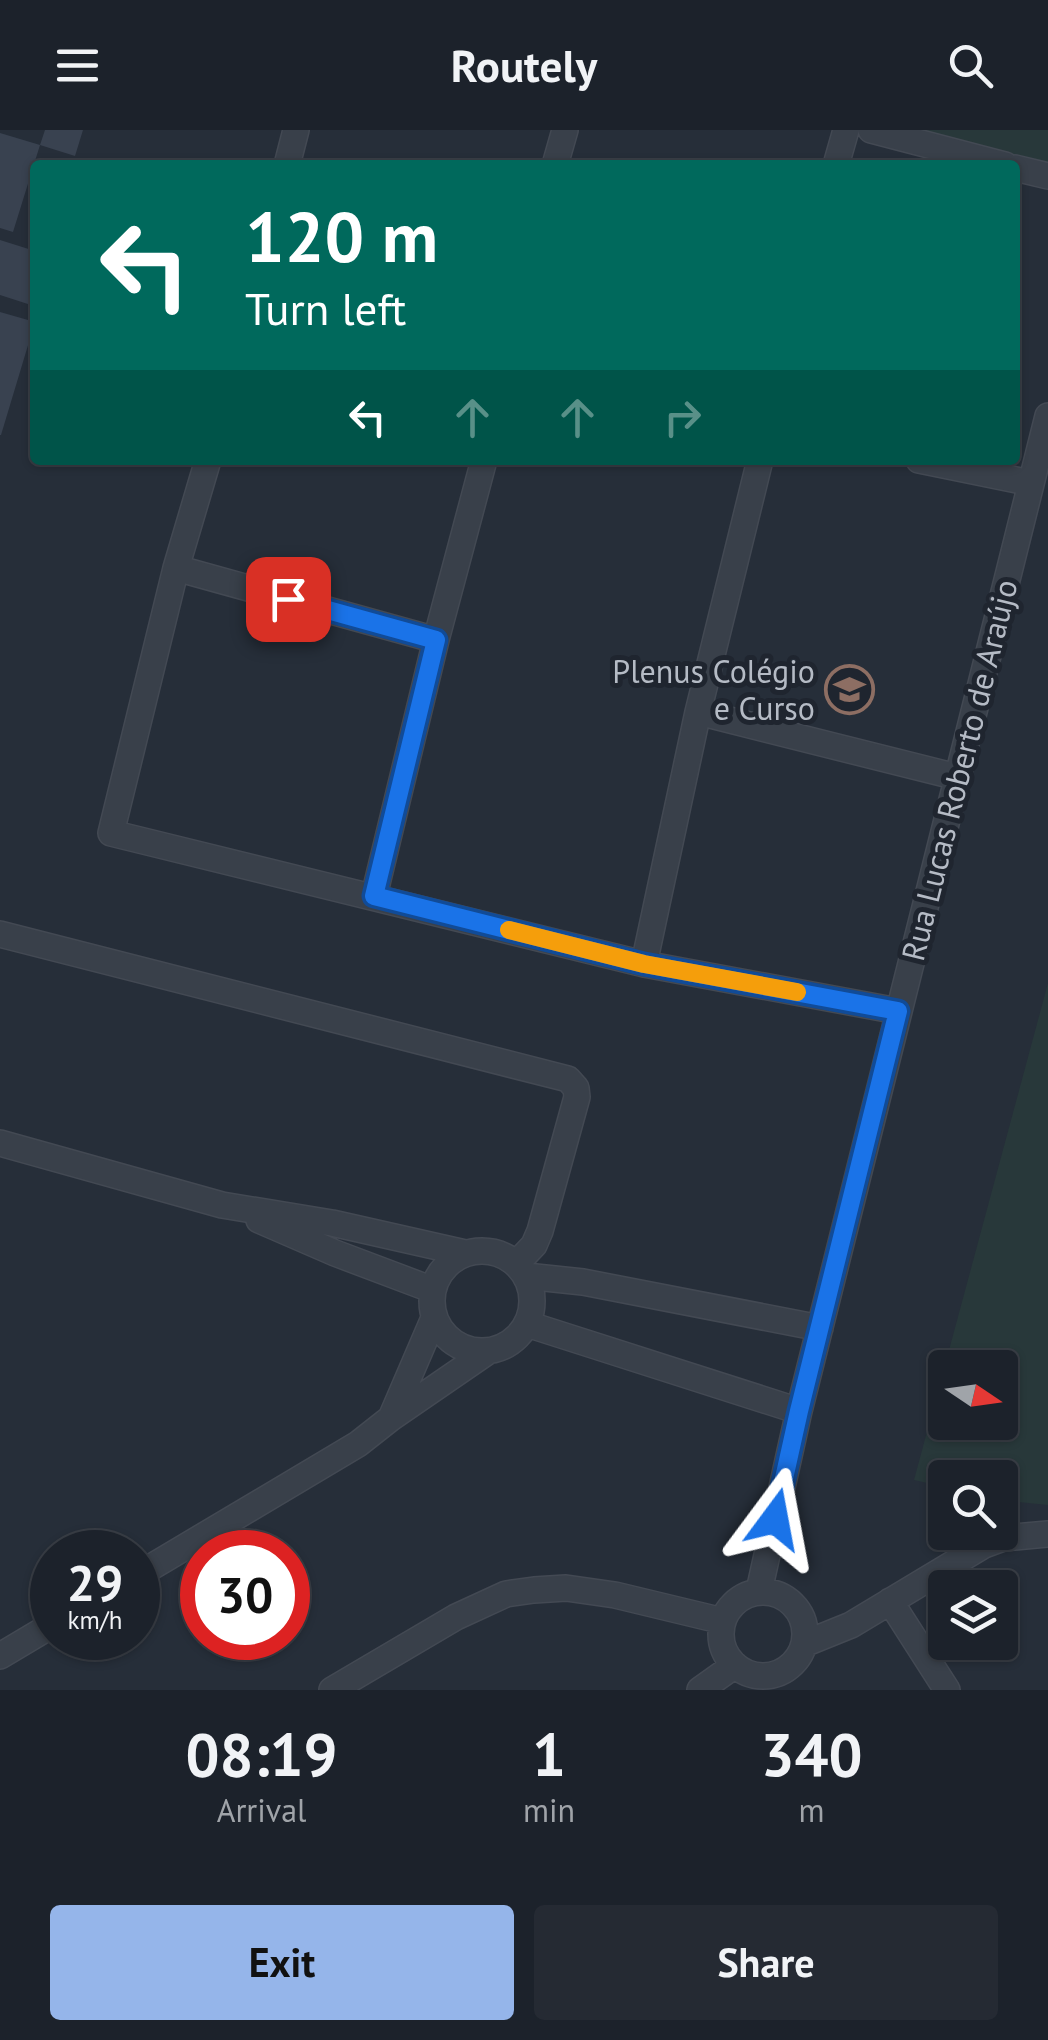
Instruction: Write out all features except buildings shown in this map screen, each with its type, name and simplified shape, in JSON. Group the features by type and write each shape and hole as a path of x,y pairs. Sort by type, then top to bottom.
{"street":[{"path":"289,160 296,130"},
{"path":"557,160 565,130"},
{"path":"837,160 846,130"},
{"path":"872,130 986,160"},
{"path":"1020,169 1048,176"},
{"name":"Rua Lucas Roberto de Araújo","path":"759,1591 799,1411 1048,416"},
{"path":"207,465 176,568 111,832 644,964 898,1011"},
{"path":"374,896 483,465"},
{"path":"644,964 698,712 759,465"},
{"path":"943,465 1031,483"},
{"path":"176,568 436,640"},
{"path":"698,712 957,777"},
{"path":"0,934 568,1079 577,1096 554,1186 522,1270"},
{"path":"0,1143 222,1205 365,1230 465,1253 503,1254 522,1270 532,1292 527,1324 517,1338 503,1348 487,1352 358,1444 160,1562"},
{"path":"222,1205 433,1290"},
{"path":"465,1253 450,1261 439,1274 433,1290 434,1318 455,1344 487,1352"},
{"path":"522,1270 820,1328"},
{"path":"391,1418 434,1318"},
{"path":"527,1324 799,1411"},
{"path":"804,1644 851,1625 984,1545 1003,1538 1048,1534"},
{"path":"332,1690 456,1617 506,1594 566,1588 723,1620"},
{"path":"759,1591 775,1592 789,1600 800,1612 805,1628 804,1644 796,1660 784,1671 767,1676 749,1674 734,1666 721,1637 730,1606 759,1591"},
{"path":"890,1602 947,1690"},
{"path":"0,1656 30,1638"},
{"path":"700,1690 734,1666"}],"shaded area":[{"path":"884,130 1048,130 1048,171 1020,164 1020,160 1004,160"},
{"path":"1048,983 1048,1505 1018,1502 1018,1460 928,1460 928,1483 914,1480 928,1428 928,1440 1018,1440 1018,1350 949,1350"}],"slow traffic":[{"path":"509,930 644,964 797,992"}],"place":[{"name":"Plenus Colégio e Curso","path":"850,689"}],"route":[{"path":"288,599 436,640 374,896 644,964 898,1011 775,1519"}]}
